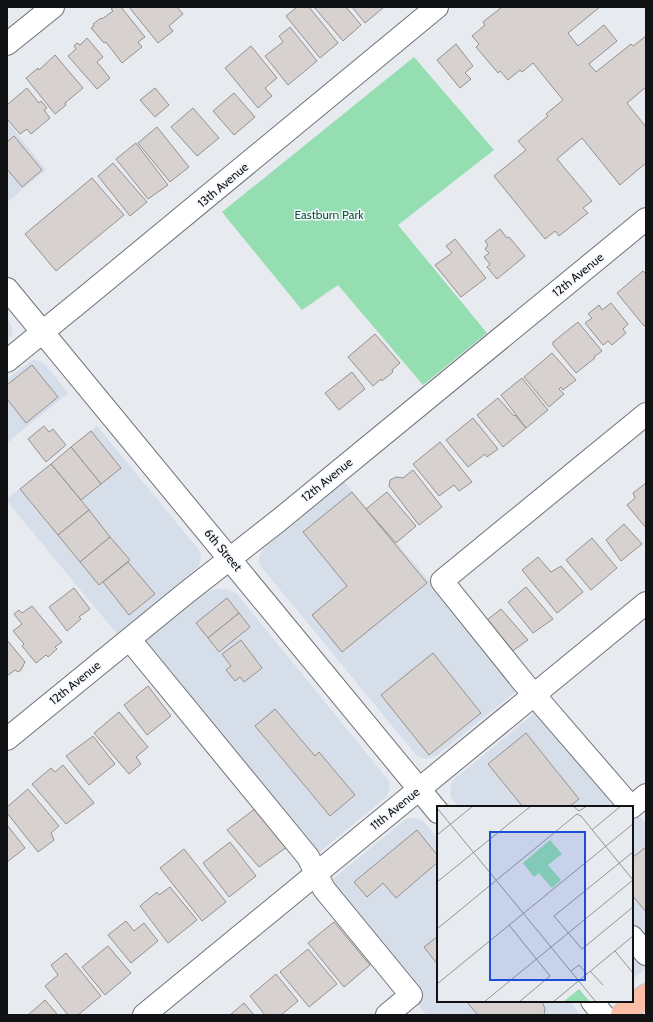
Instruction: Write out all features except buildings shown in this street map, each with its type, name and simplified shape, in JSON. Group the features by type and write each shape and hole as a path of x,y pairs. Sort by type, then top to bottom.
{"main road":[{"path":"622,1015 646,996"}],"street":[{"path":"7,44 52,7"},
{"name":"13th Avenue","path":"7,361 199,205 437,7"},
{"name":"12th Avenue","path":"7,739 278,521 646,219"},
{"name":"6th Street","path":"7,289 437,811"},
{"path":"631,806 534,694 442,581 646,414"},
{"name":"11th Avenue","path":"144,1015 646,603"},
{"path":"130,640 308,857 324,889 412,995 387,1015"},
{"path":"633,806 646,796"},
{"path":"633,938 646,954"},
{"path":"593,1002 603,1015"}],"shaded area":[{"path":"7,121 46,170 7,202"},
{"path":"7,319 12,327 12,334 7,341"},
{"path":"33,360 41,361 45,364 68,393 7,443 7,379"},
{"path":"97,426 199,550 201,557 197,568 117,634 7,501 7,499"},
{"path":"344,482 432,584 525,684 436,756 426,759 417,756 259,564 259,558 263,549"},
{"path":"216,589 226,589 237,594 389,781 390,788 386,797 310,860 137,648 199,597"},
{"path":"543,706 630,806 458,806 451,798 450,791 452,781"},
{"path":"633,809 646,824 646,968 633,979"},
{"path":"416,818 423,821 437,838 437,1002 572,1002 580,1015 427,1015 323,887 406,819"}],"green space":[{"name":"Eastburn Park","path":"414,57 494,150 398,225 487,333 423,385 338,285 302,310 222,212"}]}
